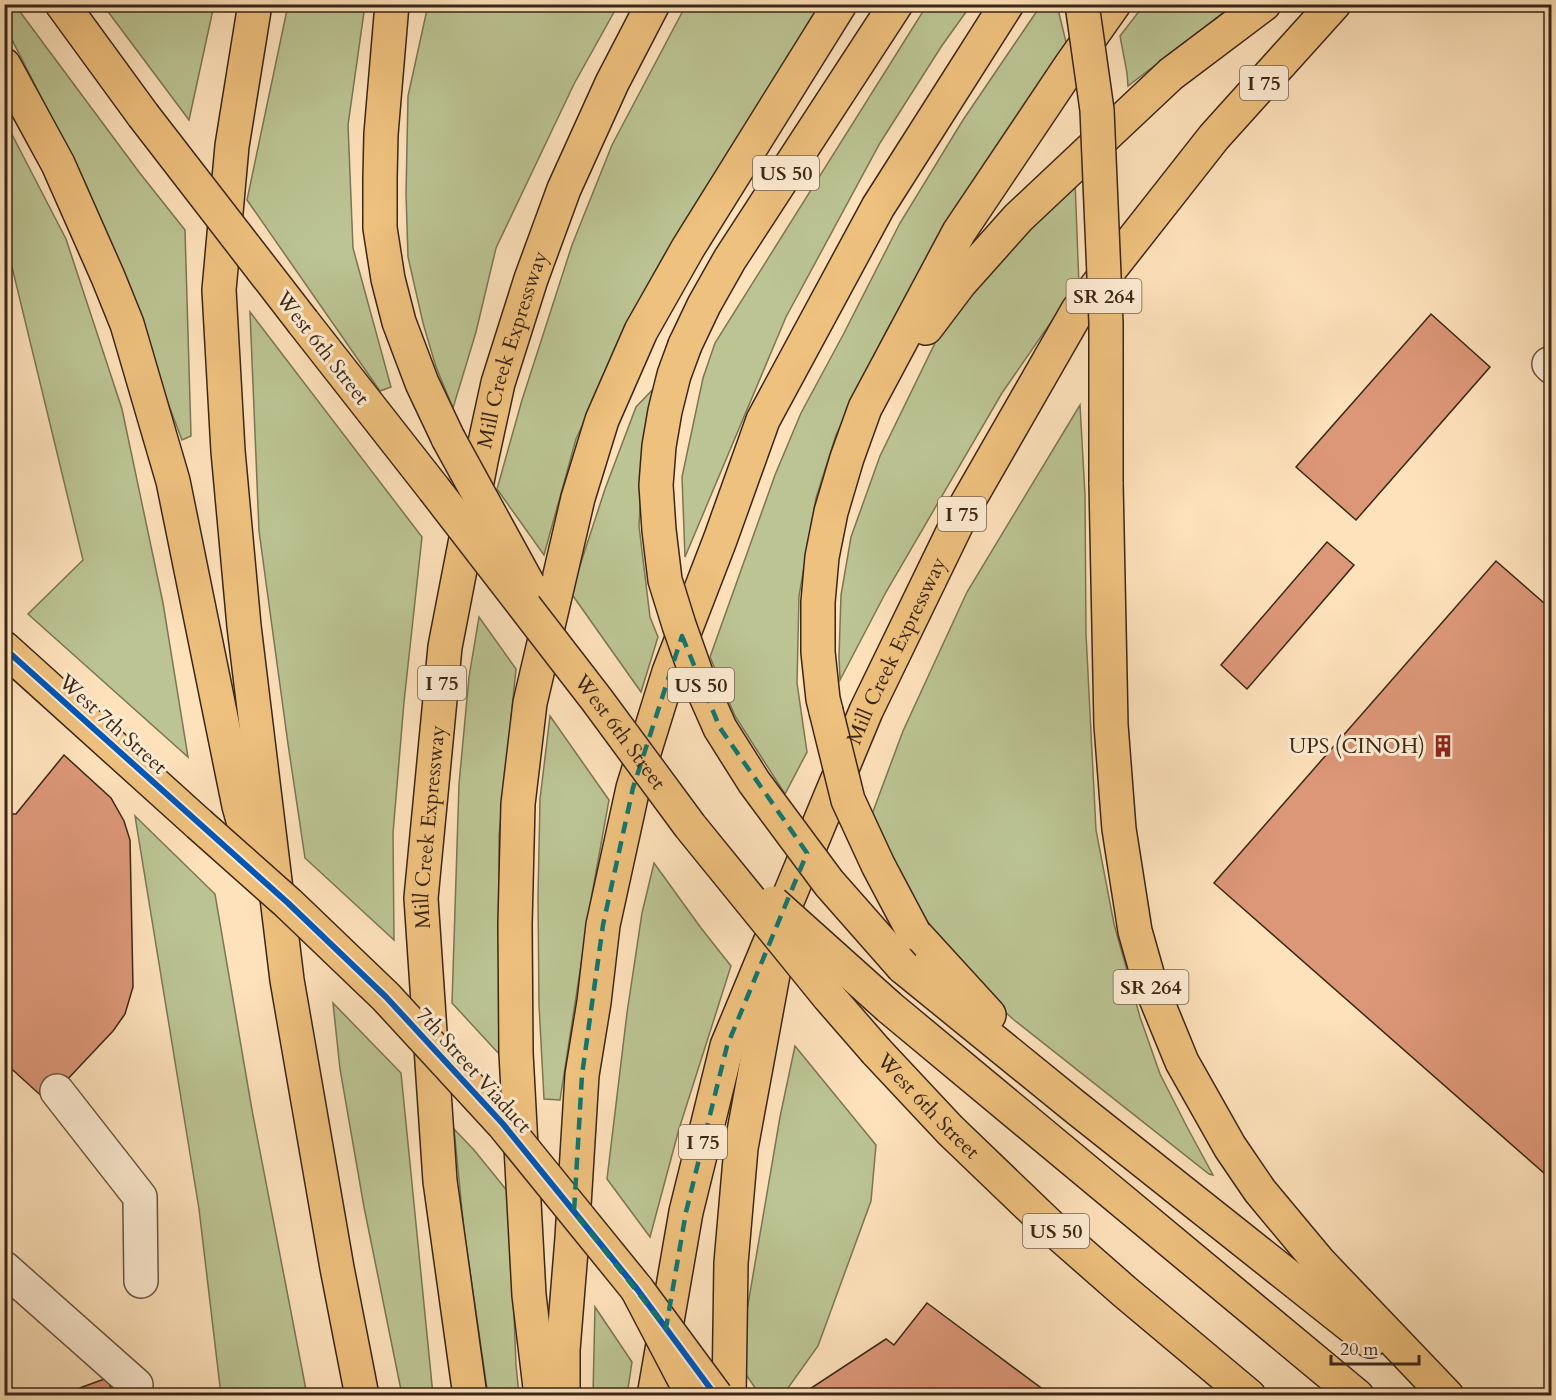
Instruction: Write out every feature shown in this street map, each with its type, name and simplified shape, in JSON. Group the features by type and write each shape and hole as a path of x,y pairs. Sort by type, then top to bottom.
{"main road":[{"name":"West 6th Street","path":"62,4 143,115 597,700 690,826 829,998 950,1130 1051,1227 1249,1395"},
{"path":"255,4 232,146 219,290 228,451 244,626 287,980 337,1268 362,1395"},
{"path":"247,56 264,4"},
{"name":"US 50","path":"392,4 381,134 380,228 388,279 399,322 422,383 448,438 524,577 597,700"},
{"path":"381,134 391,59 404,4"},
{"name":"Mill Creek Expressway","path":"470,1395 440,1181 421,898 445,647 498,383 531,279 564,189 612,83 653,4"},
{"path":"540,1395 529,1295 516,1053 515,924 518,804 530,703 581,486 602,420 640,331 688,248 840,4"},
{"name":"US 50","path":"896,4 730,259 704,305 674,375 659,446 656,485 659,530 665,580 678,626 697,676 720,728 754,782 829,883 903,967 1074,1106 1439,1395"},
{"path":"953,90 998,4"},
{"path":"563,1395 563,1350 582,1075 603,925 633,788 669,672 763,420 878,207 1007,4"},
{"name":"SR 264","path":"1082,4 1097,110 1106,323 1106,482 1112,725 1119,829 1135,931 1150,984 1182,1062 1230,1148 1260,1191 1320,1263 1447,1395"},
{"path":"1074,1106 978,1005 914,933 878,865 848,800 823,699 818,652 818,602 822,557 831,512 865,408 959,232 1114,4"},
{"path":"865,408 960,283 1018,218 1171,74 1264,4"},
{"name":"Mill Creek Expressway","path":"654,1395 686,1212 727,1046 866,711 965,507 1078,310 1214,137 1334,4"},
{"path":"4,65 58,164 127,324 173,481 239,806 287,980"},
{"name":"West 7th Street","path":"4,648 199,824"},
{"name":"7th Street Viaduct","path":"199,824 288,903 386,996 503,1124 637,1289 716,1395"},
{"path":"690,826 889,1007 1357,1395"},
{"path":"729,1395 731,1263 741,1148 788,899"},
{"path":"637,1289 693,1395"}],"lane":[{"path":"57,1091 140,1197 141,1281"},
{"path":"4,1268 136,1385"}],"highlighted area":[{"path":"682,636 720,728 807,853 727,1046 686,1212 666,1328 574,1212 582,1075 603,925 633,788"}],"green space":[{"path":"5,5 15,5 185,230 191,436 182,440 87,187 5,26"},
{"path":"103,5 214,5 189,120"},
{"path":"288,5 365,5 348,125 353,248 391,387 380,391 247,200"},
{"path":"428,5 618,5 574,84 496,248 476,332 453,408 436,367 408,257 406,194 408,96"},
{"path":"686,5 822,5 730,149 647,287 576,439 544,555 497,489 522,400 572,245 612,145"},
{"path":"927,5 971,5 941,47 880,143 786,317 685,557 682,477 703,378 715,343"},
{"path":"1041,5 1057,5 1067,46 945,230 887,330 836,435 816,498 799,596 797,683 807,752 785,794 735,716 710,657 775,475 801,413 900,223 963,120"},
{"path":"1144,5 1233,5 1128,86 1120,36"},
{"path":"5,121 66,239 122,409 163,603 188,757 28,614 83,560 5,238"},
{"path":"1075,181 1079,286 1060,309 1002,393 886,592 840,680 841,595 851,537 880,456 937,339 980,280"},
{"path":"250,312 422,537 404,702 393,833 394,940 305,858 259,531"},
{"path":"658,384 644,434 639,526 650,617 658,637 641,692 571,593 605,489 636,407"},
{"path":"1080,405 1085,495 1086,634 1096,830 1114,924 1140,1017 1160,1074 1213,1175 1014,1020 971,981 920,915 871,817 903,731 967,592"},
{"path":"479,617 516,669 499,836 501,1056 452,1003 459,784 469,677"},
{"path":"550,716 609,800 560,1100 544,1099 539,1005 540,799"},
{"path":"135,816 215,894 252,1110 307,1395 221,1395 199,1209"},
{"path":"654,863 731,966 679,1129 650,1237 607,1179 627,1013 642,913"},
{"path":"333,1003 401,1073 433,1395 402,1395 364,1207 340,1069"},
{"path":"795,1046 876,1145 871,1201 818,1346 783,1395 760,1395 738,1363 780,1117"},
{"path":"454,1129 509,1193 519,1395 488,1395 464,1230"},
{"path":"595,1307 632,1362 627,1395 593,1395"}],"building":[{"path":"1431,314 1490,367 1356,520 1296,467"},
{"path":"1327,542 1354,565 1247,689 1221,665"},
{"name":"UPS (CINOH)","path":"1496,561 1552,610 1552,1180 1214,883"},
{"path":"64,755 111,798 124,821 130,840 133,987 125,1014 113,1031 47,1101 4,1062 4,814 16,814"},
{"path":"927,1303 1052,1396 799,1396 886,1339 894,1345"},
{"path":"107,1378 114,1396 58,1396"}],"cycle path":[{"path":"4,648 288,903 386,997 503,1124 637,1289 716,1396"}],"place":[{"name":"UPS (CINOH)","path":"1443,746"}]}
